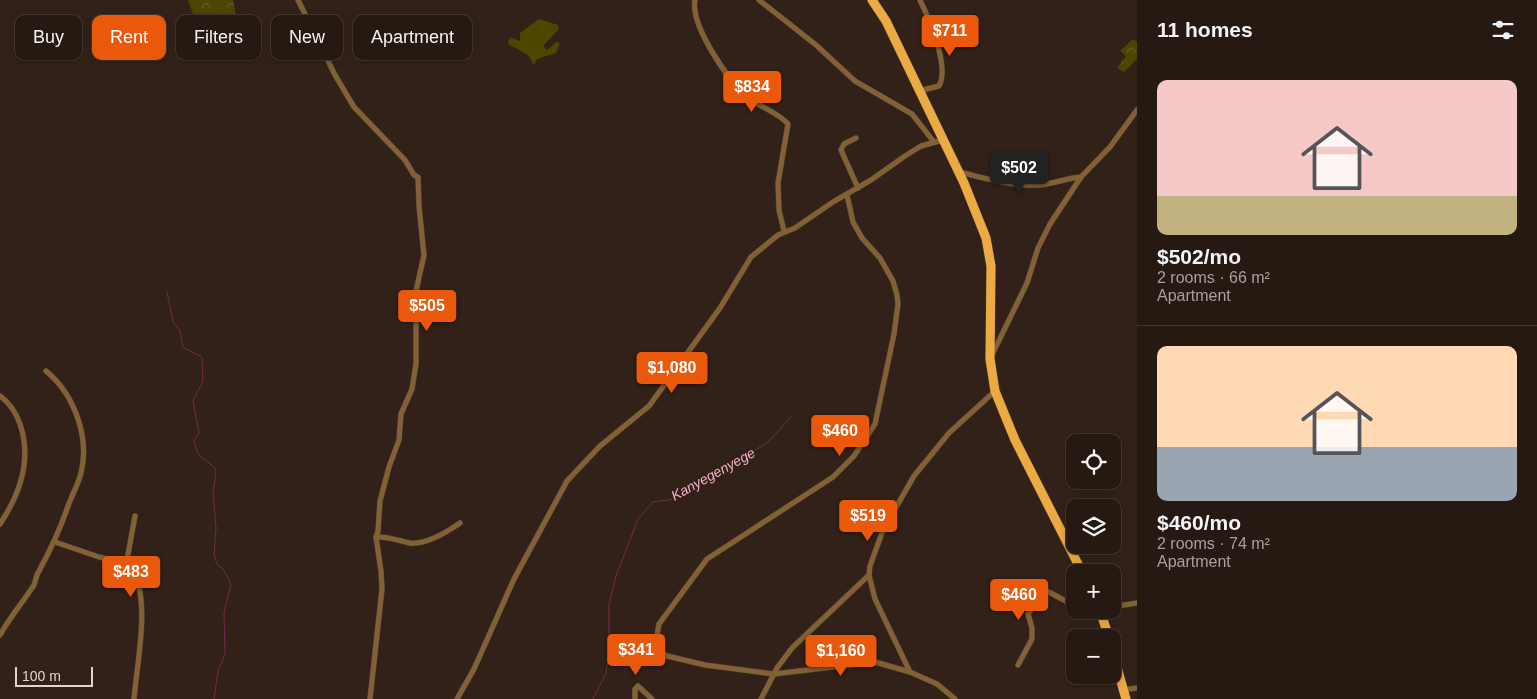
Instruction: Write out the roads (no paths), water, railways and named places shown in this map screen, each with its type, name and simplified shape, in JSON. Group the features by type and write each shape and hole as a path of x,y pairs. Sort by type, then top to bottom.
{"highway":[{"path":"872,0 886,20 938,141 958,172 975,208 989,251 992,280 990,359 995,391 1015,440 1078,564"}],"street":[{"path":"298,0 335,75 354,107 418,177 424,255 416,291 416,364 412,389 401,414 399,440 382,488 376,537 382,570 382,589 370,699"},
{"path":"695,0 695,11 703,34 729,76 747,97 788,124 778,183 779,210 784,231"},
{"path":"457,699 474,669 499,609 521,564 567,481 600,446 649,406 723,302 751,257 784,231 795,228 921,146 938,141 912,114 855,81 816,45 758,0"},
{"path":"918,91 939,86 941,72 936,42 920,0"},
{"path":"990,359 1027,283 1043,236 1081,177 1110,148 1137,110"},
{"path":"856,138 844,144 841,150 858,188"},
{"path":"958,172 1028,185 1046,184 1066,178 1081,177"},
{"path":"847,195 849,212 853,222 862,238 880,258 893,281 897,295 898,304 894,334 875,424 854,456 833,477 707,559 662,620 657,634 661,652 668,656 705,665 774,674 875,662 910,672 937,684 955,699"},
{"path":"0,635 18,605 34,584 37,574 55,542 81,475 84,451 75,409 64,388 46,371"},
{"path":"910,672 875,599 869,575 872,558 883,530 914,476 949,433 995,391"},
{"path":"0,396 12,407 26,445 26,460 18,490 0,524"},
{"path":"134,699 142,602 136,578 127,560 135,516"},
{"path":"376,537 389,536 408,542 419,543 446,533 460,523"},
{"path":"55,542 98,557 130,564"},
{"path":"761,699 774,674 792,648 869,575"},
{"path":"1018,665 1032,639 1032,625 1028,614 1045,590 1066,601"},
{"path":"1121,606 1137,603"},
{"path":"634,699 635,688 638,686 652,699"},
{"path":"1124,695 1137,688"}],"waterway":[{"path":"167,292 173,322 180,331 183,347 202,357 203,381 193,401 199,433 194,441 198,454 215,468 213,492 216,528 214,555 217,564 224,570 231,584 224,613 225,654 218,671 214,699"},
{"name":"Kanyegenyege","path":"593,699 606,673 609,652 609,604 616,576 638,519 653,502 674,499 713,471 723,470 767,443 791,417"}]}
